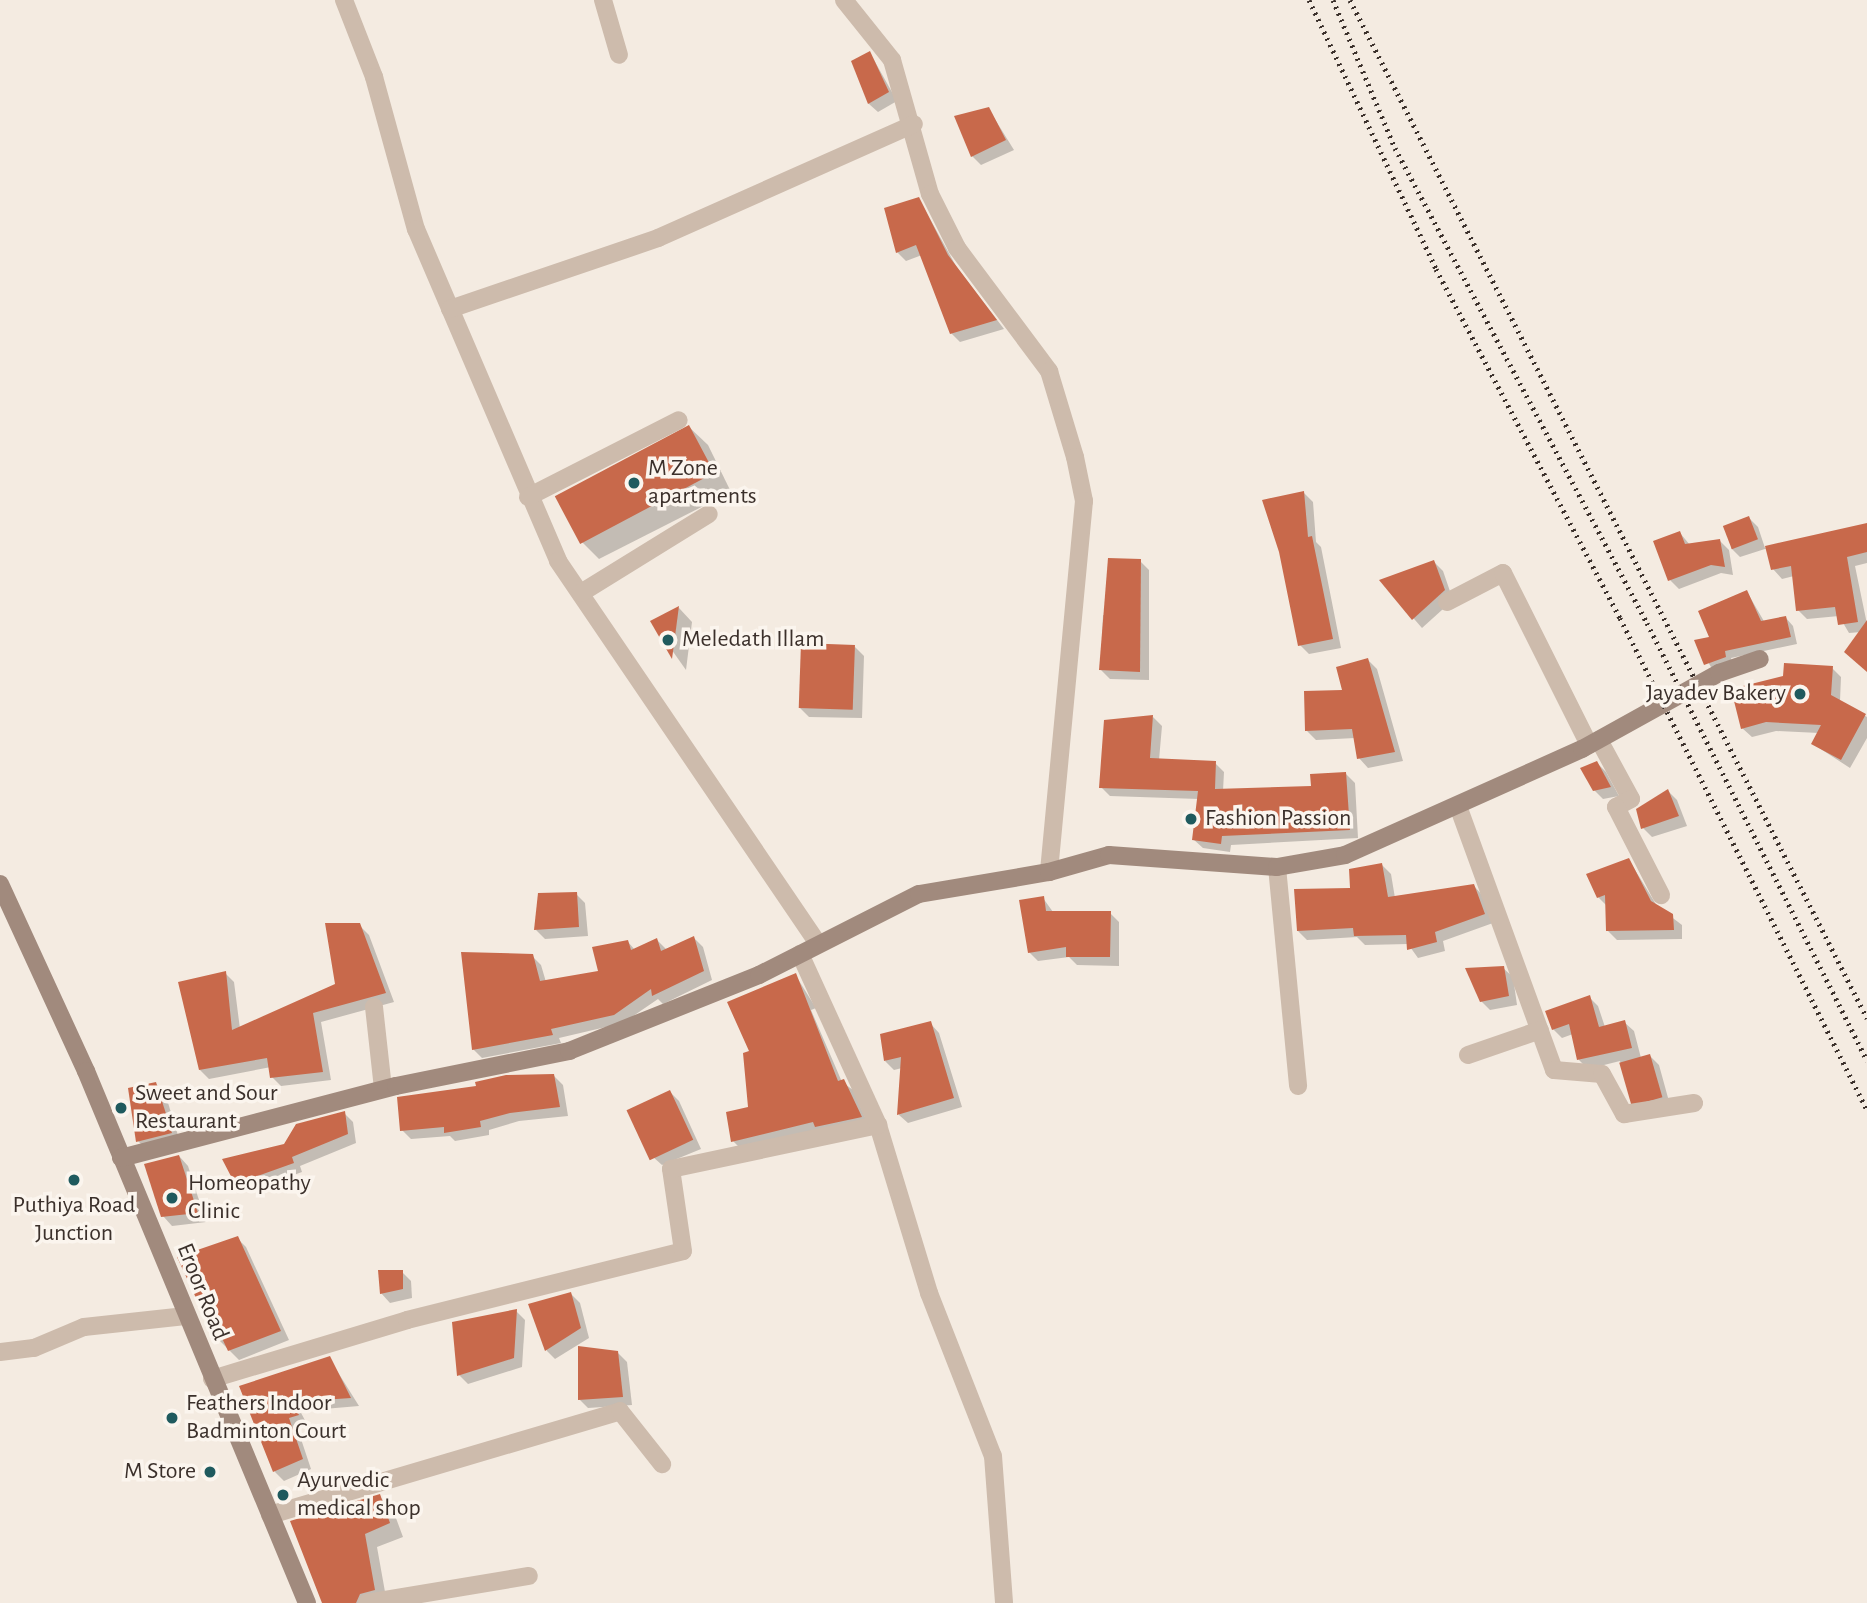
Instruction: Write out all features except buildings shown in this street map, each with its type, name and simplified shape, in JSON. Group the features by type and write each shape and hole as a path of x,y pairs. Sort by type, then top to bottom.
{"main road":[{"path":"121,1158 383,1089 569,1051 759,975 919,894 1049,872 1109,855 1277,867 1345,855 1594,742 1719,673 1760,659"},
{"name":"Eroor Road","path":"0,884 121,1158 307,1603"}],"street":[{"path":"344,0 374,77 408,207 528,497 558,561 818,944"},
{"path":"844,0 892,60 914,124 930,194 957,248 1049,371 1084,501 1049,872"},
{"path":"604,1 619,55"},
{"path":"450,309 658,238 914,124"},
{"path":"528,497 679,420"},
{"path":"581,593 709,514"},
{"path":"1447,602 1503,573 1594,742 1631,799 1616,807 1661,895"},
{"path":"1458,806 1554,1070 1602,1074 1624,1114 1694,1103"},
{"path":"1277,867 1298,1086"},
{"path":"800,954 878,1125 929,1293 993,1456 1004,1603"},
{"path":"374,1007 383,1089"},
{"path":"1468,1055 1541,1030"},
{"path":"212,1380 407,1320 683,1251 671,1169 878,1125"},
{"path":"0,1352 34,1348 83,1327 185,1316"},
{"path":"270,1515 620,1411 662,1464"},
{"path":"367,1603 529,1576"}],"railway":[{"path":"1309,0 1436,269 1620,618 1867,1110"},
{"path":"1333,0 1395,148 1647,623 1867,1061"},
{"path":"1350,0 1867,1018"}],"place":[{"name":"M Zone apartments","path":"634,483"},
{"name":"Meledath Illam","path":"668,640"},
{"name":"Jayadev Bakery","path":"1800,694"},
{"name":"Fashion Passion","path":"1191,819"},
{"name":"Sweet and Sour Restaurant","path":"121,1108"},
{"name":"Puthiya Road Junction","path":"74,1180"},
{"name":"Homeopathy Clinic","path":"172,1198"},
{"name":"Feathers Indoor Badminton Court","path":"172,1418"},
{"name":"M Store","path":"210,1472"},
{"name":"Ayurvedic medical shop","path":"283,1495"}]}
